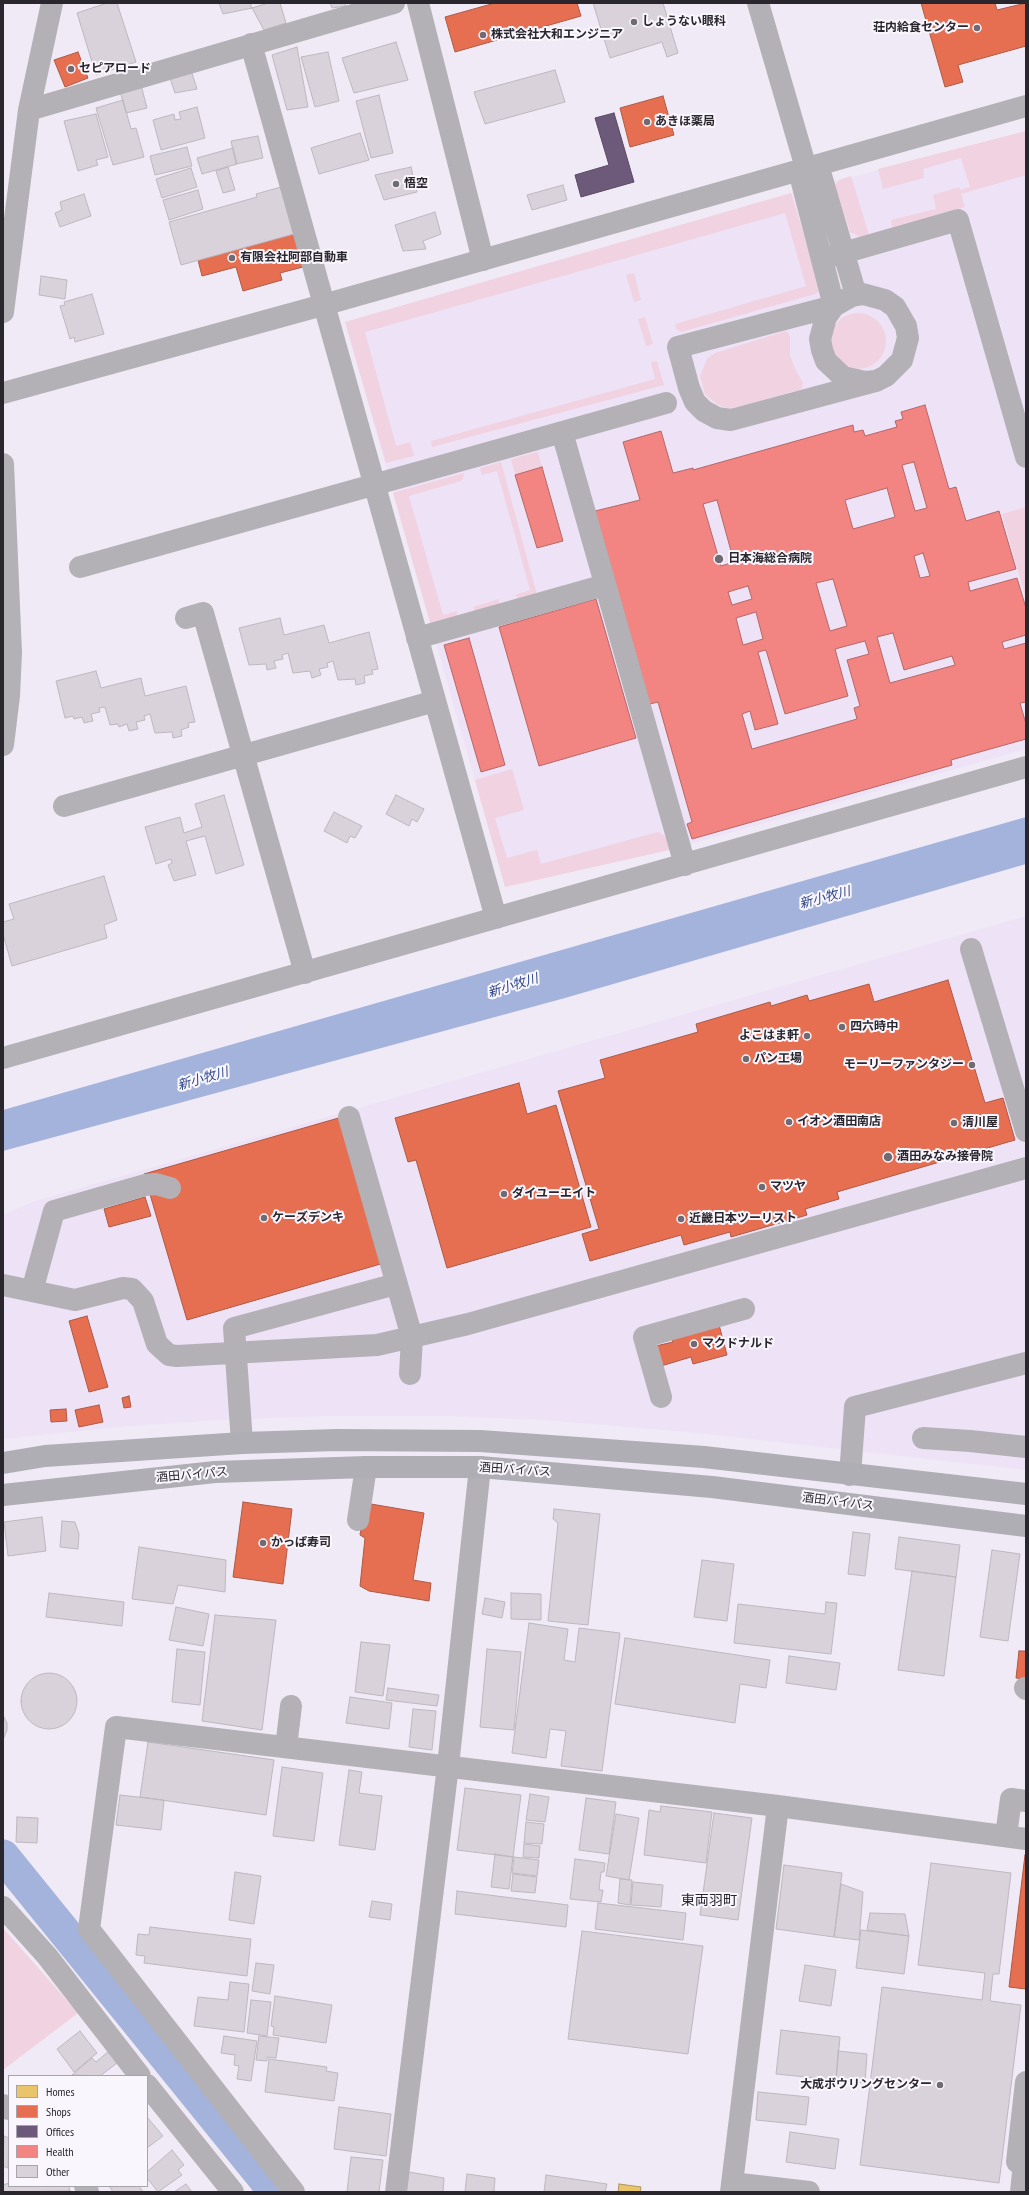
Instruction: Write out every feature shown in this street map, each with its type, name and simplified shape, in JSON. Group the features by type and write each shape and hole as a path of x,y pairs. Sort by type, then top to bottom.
{"highway":[{"path":"3,1463 45,1456 242,1443 337,1440 480,1441 704,1457 850,1475 1026,1494"},
{"name":"酒田バイパス","path":"3,1495 215,1472 366,1467 480,1467 712,1487 1026,1526"}],"street":[{"path":"3,312 29,110 52,3"},
{"path":"29,110 394,3"},
{"path":"418,3 483,260"},
{"path":"758,3 808,168 844,253 856,295"},
{"path":"251,44 496,918"},
{"path":"3,394 1026,106"},
{"path":"808,168 822,259 834,306"},
{"path":"822,259 958,220 1026,457"},
{"path":"856,295 875,296 885,300 895,307 906,326 908,338 902,360 886,376 876,381 730,420 717,418 704,411 695,402 689,388 678,347 834,306 856,295"},
{"path":"834,306 826,317 822,327 821,345 826,361 843,377 853,381 876,381"},
{"path":"80,567 666,403"},
{"path":"562,432 685,865"},
{"path":"3,464 4,545 11,654 9,696 3,745"},
{"path":"417,638 605,585"},
{"path":"186,618 203,613 305,973"},
{"path":"64,806 435,701"},
{"path":"3,1058 1026,768"},
{"path":"971,949 1026,1131"},
{"path":"349,1117 412,1337 410,1374"},
{"path":"3,1285 81,1299 128,1288 136,1292 143,1301 156,1344 165,1353 177,1356 377,1345 468,1324 1026,1168"},
{"path":"32,1291 54,1211 145,1186 156,1184 170,1188"},
{"path":"242,1443 234,1328 396,1284"},
{"path":"661,1397 644,1337 744,1309"},
{"path":"850,1475 855,1407 1026,1363"},
{"path":"923,1438 1026,1447"},
{"path":"358,1520 366,1467"},
{"path":"396,2192 448,1766 480,1467"},
{"path":"286,1747 291,1706"},
{"path":"294,2192 89,1929 116,1726 778,1806 1016,1837 1011,1798 1026,1800"},
{"path":"778,1806 731,2188 809,2192"},
{"path":"3,1907 47,1956 139,2075"},
{"path":"1021,2192 1025,2164 1017,2162 1026,2082"},
{"path":"148,2086 232,2192"}],"shaded area":[{"name":"日本海総合病院","path":"1026,131 1026,749 669,850 505,887 345,322 791,193"},
{"path":"1026,131 1026,175 961,194 965,207 892,227 891,220 936,209 933,195 959,187 960,190 970,187 961,158 923,169 924,178 883,189 878,169"},
{"path":"851,176 869,235 861,237 850,232 835,185 839,180"},
{"path":"791,193 821,290 815,294 681,332 676,329 675,324 806,286 785,213 365,332 396,446 410,442 414,456 386,463 345,322"},
{"path":"634,273 641,300 634,302 626,275"},
{"path":"858,313 869,315 878,321 884,330 886,341 884,352 878,361 869,367 858,369 847,367 838,361 832,352 830,341 832,330 838,321 847,315"},
{"path":"645,317 653,344 646,346 638,319"},
{"path":"786,331 790,336 790,355 795,369 803,383 802,389 737,407 727,408 718,405 705,394 700,376 707,359 715,353"},
{"path":"657,361 664,385 432,447 431,441 655,379 651,362"},
{"path":"538,452 542,467 515,475 511,459"},
{"path":"501,462 536,591 536,594 519,599 515,595 530,590 497,471 482,475 480,468"},
{"path":"464,473 461,481 409,496 443,615 457,611 457,617 431,626 393,493"},
{"path":"1026,507 1026,599 1002,514"},
{"path":"499,599 499,605 475,611 473,607"},
{"path":"512,769 524,810 495,818 507,858 537,850 541,864 658,832 669,839 669,850 505,887 475,780"},
{"path":"1026,916 1026,1470 688,1432 544,1420 449,1416 327,1416 222,1420 129,1426 3,1439 3,1215 35,1201"},
{"path":"3,1928 78,2013 3,2070"}],"water":[{"name":"新小牧川","path":"1026,817 1026,864 565,998 3,1151 3,1110"}],"building: Homes":[{"path":"619,2184 641,2187 640,2192 618,2192"}],"building: Shops":[{"name":"株式会社大和エンジニア","path":"495,3 577,3 581,16 455,52 445,17"},
{"name":"荘内給食センター","path":"921,3 995,3 997,10 1026,3 1026,46 958,65 963,82 945,87"},
{"name":"セピアロード","path":"78,52 88,78 65,87 54,60"},
{"name":"あきほ薬局","path":"663,96 674,135 630,147 620,108"},
{"path":"294,234 303,267 280,273 282,280 243,291 236,267 202,276 198,260"},
{"name":"イオン酒田南店","path":"948,980 985,1103 1003,1098 1015,1140 837,1192 839,1199 805,1209 807,1215 731,1237 730,1232 684,1245 681,1235 590,1261 582,1234 599,1229 558,1091 605,1078 600,1060 698,1032 696,1024 770,1002 771,1006 807,995 809,1001 869,984 874,1002"},
{"name":"ダイユーエイト","path":"519,1083 527,1114 556,1105 591,1227 447,1268 416,1160 408,1162 395,1118"},
{"name":"ケーズデンキ","path":"342,1117 384,1263 187,1320 144,1174"},
{"path":"145,1197 151,1216 109,1227 104,1209"},
{"path":"87,1316 108,1387 89,1392 69,1321"},
{"name":"マクドナルド","path":"718,1321 727,1355 693,1364 691,1357 661,1366 656,1346 673,1342 671,1337"},
{"path":"129,1396 131,1407 124,1408 122,1398"},
{"path":"99,1405 103,1422 79,1427 75,1410"},
{"path":"66,1409 67,1421 51,1422 50,1410"},
{"name":"かっぱ寿司","path":"243,1502 292,1509 283,1584 233,1577"},
{"path":"365,1503 424,1513 413,1580 431,1583 429,1601 369,1591 360,1586 365,1538 360,1535"},
{"path":"1019,1651 1026,1651 1026,1679 1016,1678"},
{"path":"1026,1855 1026,1989 1009,1987"}],"building: Offices":[{"path":"614,113 634,182 581,197 575,175 609,165 595,118"}],"building: Health":[{"path":"925,405 949,489 956,487 966,521 999,511 1016,569 968,582 970,591 1017,578 1026,608 1026,635 1002,642 1004,649 1026,643 1026,702 1020,703 1026,724 1026,739 951,760 952,765 692,839 687,824 692,822 658,702 650,704 595,511 640,500 623,442 661,431 673,473 693,468 693,470 853,425 854,432 863,430 865,436 897,427 895,421 903,419 901,412","holes":["914,462 927,508 915,511 902,465","887,488 895,517 853,529 845,500","717,500 734,562 721,566 703,504","923,553 930,576 920,578 914,556","833,579 847,626 830,631 816,583","748,586 752,599 732,605 728,592","756,612 763,639 743,645 736,618","893,633 904,670 952,656 955,665 890,683 877,637","865,641 869,654 847,660 860,706 854,708 857,719 752,749 742,714 750,711 755,730 778,724 758,652 766,650 785,714 848,696 835,649"]},
{"path":"542,467 563,541 537,548 515,475"},
{"path":"596,599 636,738 539,766 499,627"},
{"path":"469,638 505,765 481,772 444,645"}],"building: Other":[{"path":"107,3 117,3 136,62 96,75 77,13"},
{"path":"219,3 250,3 252,8 223,14"},
{"path":"268,3 280,3 286,23 264,30 252,8"},
{"path":"330,3 345,3 346,6 332,8"},
{"name":"しょうない眼科","path":"593,3 663,3 678,53 667,57 662,42 610,58"},
{"path":"396,42 408,80 354,93 342,58"},
{"path":"297,47 308,107 287,110 272,55"},
{"path":"328,52 339,101 315,107 301,57"},
{"path":"191,70 197,89 175,93 169,75"},
{"path":"555,70 565,102 485,124 474,92"},
{"path":"141,85 147,108 126,113 120,91"},
{"path":"379,95 393,153 371,158 356,101"},
{"path":"123,100 131,129 136,128 144,157 113,165 96,108"},
{"path":"197,107 205,138 161,150 153,120 174,114 175,120 181,119 179,112"},
{"path":"96,114 108,157 96,160 98,165 78,171 64,121"},
{"path":"360,133 369,160 319,174 311,148"},
{"path":"258,136 263,158 236,164 231,141"},
{"path":"187,147 192,166 155,175 150,156"},
{"path":"233,148 237,164 202,174 197,158"},
{"path":"228,167 235,190 223,193 216,171"},
{"name":"悟空","path":"411,167 417,192 384,200 375,175"},
{"path":"191,168 197,187 162,198 156,179"},
{"path":"563,185 567,200 532,210 527,195"},
{"path":"281,187 294,234 181,265 169,222 257,197 256,194"},
{"path":"198,190 203,209 169,220 163,200"},
{"path":"84,194 91,216 60,227 55,213 62,210 60,202"},
{"path":"435,212 441,234 423,241 426,249 403,251 395,225"},
{"path":"41,276 67,280 65,299 39,295"},
{"path":"92,294 104,334 75,342 74,337 70,339 60,306 65,305 64,302"},
{"path":"280,618 284,635 324,625 329,643 369,632 378,669 372,670 373,674 364,676 365,683 356,685 355,679 338,680 333,661 327,663 328,667 319,669 321,675 312,678 310,671 293,673 288,653 282,655 283,659 274,661 276,668 267,670 266,664 249,665 239,628"},
{"path":"96,671 101,688 141,678 145,696 186,686 195,722 188,723 189,727 181,730 182,736 173,738 172,732 155,733 150,714 144,716 145,720 136,722 138,729 129,731 127,724 119,727 118,724 110,725 105,707 99,708 100,712 91,714 93,721 84,723 82,717 74,719 73,716 65,718 56,681"},
{"path":"224,795 244,865 216,874 205,836 186,841 196,875 174,881 168,865 172,863 171,859 156,864 145,827 180,817 184,833 202,827 195,804"},
{"path":"396,795 424,809 417,822 412,819 409,826 386,814"},
{"path":"334,812 362,826 355,838 350,836 347,843 324,831"},
{"path":"104,876 117,920 104,925 107,938 12,966 3,934 3,922 14,919 9,904"},
{"path":"554,1509 600,1514 588,1625 548,1621 558,1523 553,1519"},
{"path":"42,1517 46,1551 8,1556 4,1522"},
{"path":"62,1521 75,1522 79,1534 78,1549 60,1547"},
{"path":"853,1532 870,1534 865,1576 848,1574"},
{"path":"899,1537 960,1545 956,1577 895,1569"},
{"path":"139,1547 226,1560 225,1592 178,1585 173,1604 132,1599"},
{"path":"992,1550 1020,1554 1008,1641 980,1637"},
{"path":"702,1560 734,1564 727,1621 694,1617"},
{"path":"912,1571 956,1577 944,1676 898,1670"},
{"path":"49,1593 124,1602 122,1626 46,1617"},
{"path":"511,1593 541,1594 541,1620 511,1619"},
{"path":"485,1598 505,1602 502,1618 482,1614"},
{"path":"826,1602 837,1603 831,1654 734,1643 738,1604 825,1614"},
{"path":"176,1607 209,1614 203,1646 169,1640"},
{"path":"215,1615 276,1620 262,1730 202,1721"},
{"path":"529,1623 568,1629 564,1660 575,1662 579,1628 620,1633 602,1771 561,1766 566,1731 550,1729 546,1758 512,1753"},
{"path":"625,1638 770,1660 766,1688 740,1684 735,1723 615,1704"},
{"path":"361,1642 390,1645 383,1696 355,1692"},
{"path":"177,1649 205,1652 200,1705 172,1702"},
{"path":"487,1649 521,1652 514,1730 480,1727"},
{"path":"789,1656 840,1663 836,1690 786,1683"},
{"path":"43,1673 55,1673 65,1677 73,1685 77,1695 77,1707 73,1717 65,1725 55,1729 43,1729 33,1725 25,1717 21,1707 21,1695 25,1685 33,1677"},
{"path":"388,1688 439,1695 437,1706 386,1700"},
{"path":"350,1697 392,1703 389,1729 346,1723"},
{"path":"413,1709 436,1711 432,1750 409,1747"},
{"path":"3,1715 7,1723 7,1730 3,1740"},
{"path":"148,1742 274,1760 266,1815 140,1797"},
{"path":"282,1767 323,1773 314,1841 273,1836"},
{"path":"349,1770 362,1772 359,1793 382,1796 375,1850 339,1845"},
{"path":"465,1788 521,1795 513,1857 457,1850"},
{"path":"530,1794 549,1797 545,1822 526,1820"},
{"path":"120,1795 164,1800 161,1830 116,1825"},
{"path":"586,1798 616,1802 609,1854 579,1850"},
{"path":"661,1806 712,1812 706,1863 644,1855 649,1810 660,1812"},
{"path":"714,1813 752,1818 738,1920 700,1915"},
{"path":"616,1814 639,1818 629,1880 606,1876"},
{"path":"17,1817 38,1818 37,1843 16,1842"},
{"path":"526,1822 544,1824 542,1844 524,1843"},
{"path":"524,1844 540,1846 539,1858 523,1857"},
{"path":"495,1854 513,1857 509,1889 491,1887"},
{"path":"514,1857 539,1860 537,1876 512,1873"},
{"path":"575,1859 605,1863 604,1872 601,1872 599,1890 603,1890 601,1902 570,1899"},
{"name":"大成ボウリングセンター","path":"931,1863 1011,1873 999,1974 993,1974 990,2001 1021,2005 999,2183 860,2165 882,1987 982,2000 985,1973 918,1965"},
{"path":"784,1865 842,1873 834,1937 776,1929"},
{"path":"235,1872 261,1876 254,1924 229,1920"},
{"path":"513,1874 537,1877 535,1893 511,1891"},
{"path":"620,1879 632,1880 630,1905 618,1903"},
{"path":"633,1882 663,1885 661,1907 631,1905"},
{"path":"841,1884 863,1892 859,1940 834,1937"},
{"path":"457,1891 568,1905 566,1927 455,1914"},
{"path":"372,1901 392,1904 390,1920 369,1917"},
{"path":"598,1903 686,1913 683,1940 595,1929"},
{"path":"870,1913 905,1914 909,1936 867,1930"},
{"path":"150,1927 251,1939 247,1976 144,1963 145,1956 136,1955 138,1934 149,1935"},
{"path":"861,1930 909,1936 904,1974 856,1968"},
{"path":"582,1931 703,1946 688,2054 568,2039"},
{"path":"256,1963 274,1965 270,1994 252,1991"},
{"path":"805,1965 836,1970 831,2006 799,2001"},
{"path":"230,1982 249,1984 244,2032 194,2026 198,1997 228,2000"},
{"path":"275,1996 332,2005 326,2043 273,2035 274,2027 271,2026"},
{"path":"251,2000 271,2002 267,2036 247,2033"},
{"path":"781,2030 840,2037 836,2080 776,2074"},
{"path":"80,2031 97,2053 74,2072 57,2049"},
{"path":"224,2036 257,2041 251,2081 237,2079 239,2066 234,2065 235,2055 221,2053"},
{"path":"259,2036 279,2038 276,2058 267,2057 267,2061 256,2060"},
{"path":"109,2051 117,2063 101,2075 72,2075 92,2058 96,2062"},
{"path":"838,2051 867,2054 865,2083 836,2080"},
{"path":"269,2059 327,2067 326,2071 338,2073 334,2101 265,2092"},
{"path":"758,2092 809,2097 806,2125 756,2120"},
{"path":"339,2107 391,2114 386,2156 334,2149"},
{"path":"148,2118 163,2136 148,2147"},
{"path":"790,2132 839,2139 835,2169 786,2162"},
{"path":"4,2136 8,2138 8,2168 3,2166"},
{"path":"172,2150 184,2165 178,2170 182,2175 158,2192 148,2179 148,2171"},
{"path":"351,2157 383,2160 379,2192 347,2192"},
{"path":"409,2172 444,2178 443,2192 406,2192"},
{"path":"467,2174 495,2178 494,2192 465,2192"},
{"path":"546,2175 607,2184 605,2192 544,2192"},
{"path":"8,2183 8,2187 69,2187 70,2191 3,2192 3,2185"},
{"path":"186,2184 192,2192 174,2192"},
{"path":"110,2187 140,2187 143,2192 113,2192"}],"waterway":[{"path":"3,1856 275,2192"}],"place":[{"name":"しょうない眼科","path":"634,22"},
{"name":"荘内給食センター","path":"977,28"},
{"name":"株式会社大和エンジニア","path":"483,35"},
{"name":"セピアロード","path":"71,69"},
{"name":"あきほ薬局","path":"647,122"},
{"name":"悟空","path":"396,184"},
{"name":"有限会社阿部自動車","path":"232,258"},
{"name":"日本海総合病院","path":"719,559"},
{"name":"四六時中","path":"842,1027"},
{"name":"よこはま軒","path":"807,1036"},
{"name":"パン工場","path":"746,1059"},
{"name":"モーリーファンタジー","path":"972,1065"},
{"name":"イオン酒田南店","path":"789,1122"},
{"name":"清川屋","path":"954,1123"},
{"name":"酒田みなみ接骨院","path":"888,1157"},
{"name":"マツヤ","path":"762,1187"},
{"name":"ダイユーエイト","path":"504,1194"},
{"name":"ケーズデンキ","path":"264,1218"},
{"name":"近畿日本ツーリスト","path":"681,1219"},
{"name":"マクドナルド","path":"694,1344"},
{"name":"かっぱ寿司","path":"263,1543"},
{"name":"大成ボウリングセンター","path":"940,2085"}],"district":[{"name":"東両羽町","path":"709,1901"}]}
